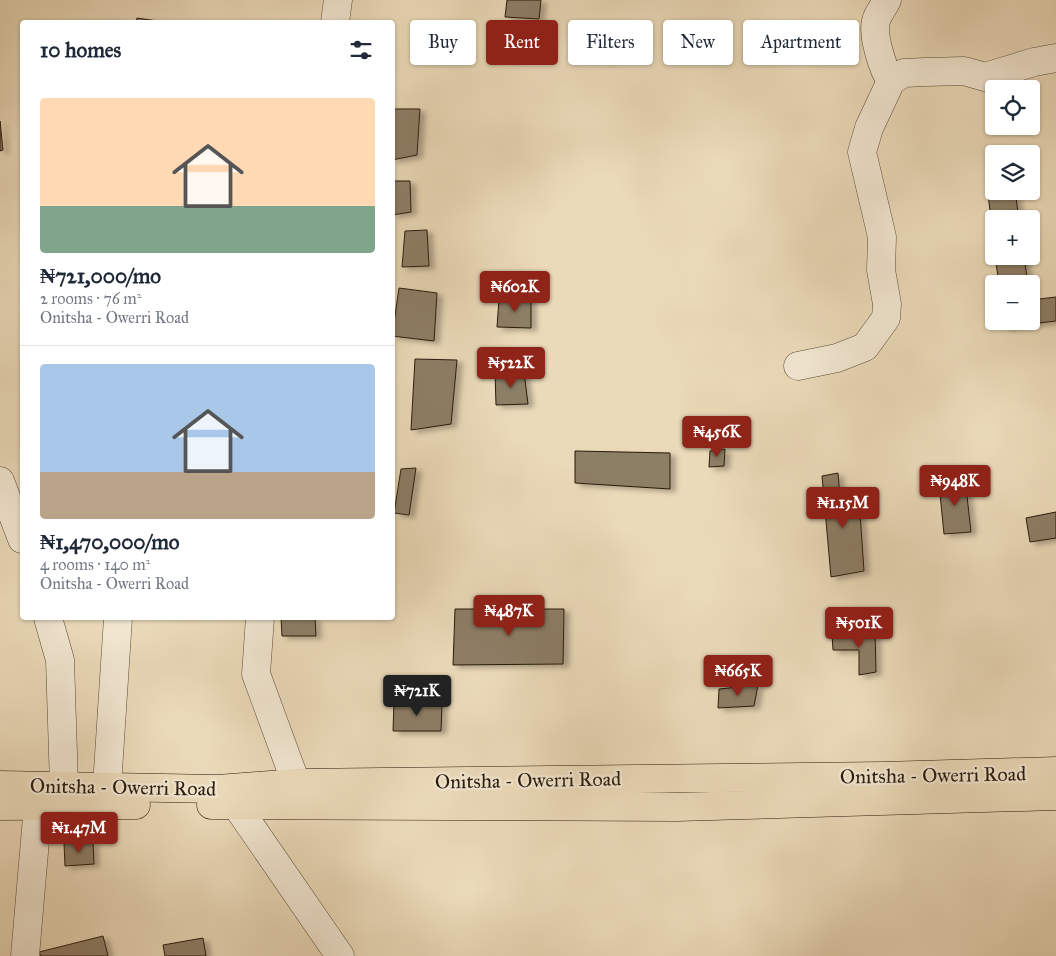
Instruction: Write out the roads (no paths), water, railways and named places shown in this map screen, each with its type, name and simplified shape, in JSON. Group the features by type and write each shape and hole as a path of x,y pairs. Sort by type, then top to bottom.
{"highway":[{"name":"Onitsha - Owerri Road","path":"0,785 218,789 296,783 892,776 1056,771"},
{"name":"Onitsha - Owerri Road","path":"0,806 677,807 1056,796"}],"street":[{"path":"335,20 338,0"},
{"path":"887,0 875,22 878,52 892,81"},
{"path":"798,366 837,358 865,347 886,318 888,304 882,270 882,237 862,152 869,128 892,81 904,74 935,72 964,71 985,77 1034,62 1056,58"},
{"path":"0,481 20,534"},
{"path":"49,620 60,660 64,785"},
{"path":"107,786 118,620"},
{"path":"260,620 256,674 296,783"},
{"path":"236,805 340,956"},
{"path":"25,956 38,806"}]}
